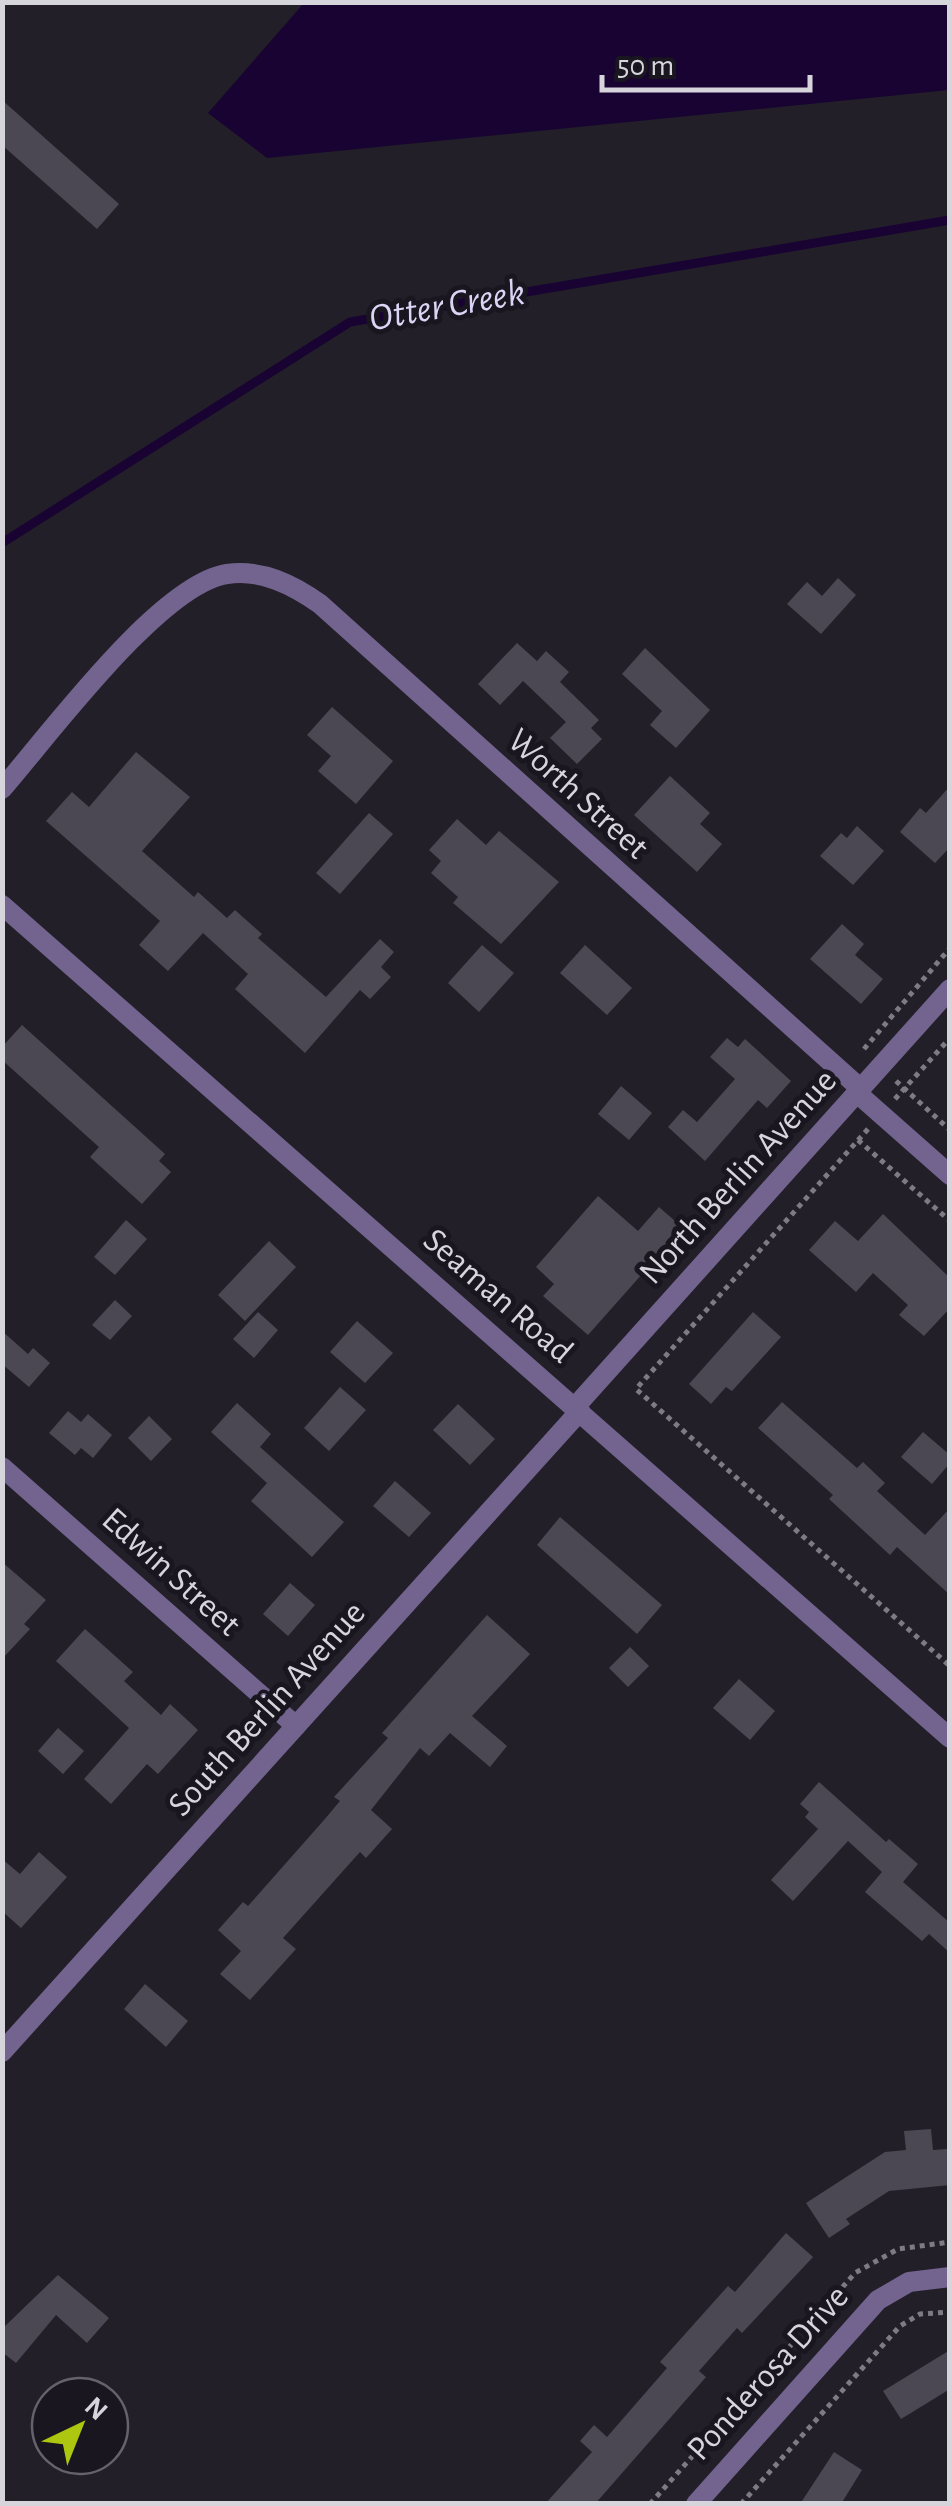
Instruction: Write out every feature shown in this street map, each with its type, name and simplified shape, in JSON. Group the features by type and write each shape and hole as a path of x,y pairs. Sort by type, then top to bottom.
{"street":[{"name":"Worth Street","path":"2,789 174,599 209,578 240,573 285,583 320,604 950,1175"},
{"name":"Seaman Road","path":"2,905 950,1738"},
{"name":"North Berlin Avenue","path":"577,1409 950,989"},
{"name":"South Berlin Avenue","path":"7,2037 296,1726 577,1409"},
{"name":"Edwin Street","path":"2,1466 296,1726"},
{"name":"Ponderosa Drive","path":"696,2504 878,2300 909,2282 950,2277"}],"path":[{"path":"950,1038 636,1390 950,1666"},
{"path":"904,1089 950,1130"},
{"path":"858,1140 950,1221"},
{"path":"650,2504 855,2274 898,2249 950,2242"},
{"path":"740,2504 900,2326 920,2314 950,2312"}],"shaded area":[{"path":"304,3 949,3 949,90 267,158 208,113"}],"building":[{"path":"2,100 119,204 97,229 2,145"},
{"path":"838,578 856,595 821,634 787,604 807,582 822,596"},
{"path":"517,643 537,661 546,651 569,672 560,682 599,720 591,728 602,739 577,764 550,738 566,722 523,681 500,705 478,684"},
{"path":"645,648 710,710 676,748 650,725 662,711 622,674"},
{"path":"332,707 393,761 356,804 318,771 331,756 307,735"},
{"path":"136,752 190,797 142,851 194,897 198,892 227,918 235,910 262,934 258,938 326,997 380,939 394,952 381,967 391,977 370,999 360,990 305,1053 235,989 248,974 203,933 168,971 139,945 160,921 46,821 72,792 89,807"},
{"path":"670,776 710,813 700,824 722,844 697,872 634,815"},
{"path":"950,786 950,847 935,863 900,832 920,808 926,813"},
{"path":"369,813 393,834 340,894 316,873"},
{"path":"457,819 486,845 499,831 559,882 501,944 453,903 458,897 431,873 441,861 429,850"},
{"path":"857,826 884,851 853,885 820,856 841,833 847,838"},
{"path":"842,924 864,944 855,955 883,979 861,1004 810,959"},
{"path":"482,945 514,973 479,1012 448,983"},
{"path":"585,945 632,988 607,1015 560,973"},
{"path":"22,1025 165,1154 159,1161 171,1172 142,1204 90,1157 99,1147 2,1060 2,1047"},
{"path":"727,1038 738,1047 745,1039 791,1081 767,1108 758,1100 705,1161 668,1127 683,1110 697,1122 735,1079 710,1057"},
{"path":"621,1086 652,1113 629,1140 598,1114"},
{"path":"598,1196 638,1231 659,1207 683,1228 588,1335 543,1296 554,1284 536,1267"},
{"path":"883,1214 950,1278 950,1308 924,1336 899,1315 908,1305 873,1273 856,1292 809,1250 835,1221 858,1241"},
{"path":"126,1220 147,1239 115,1275 94,1257"},
{"path":"269,1241 296,1267 245,1321 218,1295"},
{"path":"115,1300 132,1316 110,1340 92,1325"},
{"path":"258,1312 278,1330 254,1358 233,1339"},
{"path":"753,1312 781,1337 732,1391 726,1387 711,1404 689,1384"},
{"path":"357,1321 393,1353 365,1383 330,1352"},
{"path":"2,1331 28,1354 33,1348 50,1363 29,1387 2,1364"},
{"path":"340,1387 366,1410 329,1451 304,1428"},
{"path":"782,1402 857,1468 863,1462 885,1483 877,1491 925,1535 950,1508 950,1595 897,1547 890,1555 829,1499 833,1495 758,1428"},
{"path":"237,1403 271,1434 260,1447 344,1522 312,1557 251,1501 267,1483 211,1432"},
{"path":"458,1404 495,1439 470,1465 433,1430"},
{"path":"68,1411 81,1422 88,1414 112,1435 93,1458 81,1448 75,1455 49,1433"},
{"path":"149,1416 172,1439 151,1461 128,1438"},
{"path":"923,1432 950,1455 950,1463 932,1484 901,1457"},
{"path":"395,1481 431,1513 409,1537 373,1506"},
{"path":"560,1517 662,1605 637,1634 537,1545"},
{"path":"2,1562 46,1600 24,1624 30,1629 2,1659"},
{"path":"290,1583 315,1605 288,1636 263,1614"},
{"path":"487,1615 530,1654 472,1716 507,1746 490,1767 450,1733 429,1756 420,1748 371,1810 392,1829 366,1858 360,1852 283,1938 296,1949 250,2000 220,1974 241,1951 218,1930 243,1902 248,1906 324,1820 340,1801 334,1797 388,1738 382,1733"},
{"path":"85,1629 133,1672 124,1681 161,1715 170,1704 198,1730 158,1774 147,1764 111,1804 84,1779 129,1728 56,1661"},
{"path":"630,1647 649,1666 628,1687 609,1668"},
{"path":"739,1679 775,1711 750,1740 713,1708"},
{"path":"58,1728 84,1751 63,1774 38,1751"},
{"path":"819,1782 886,1842 889,1839 918,1864 903,1882 950,1923 950,1953 929,1934 922,1941 865,1892 882,1872 848,1841 793,1901 771,1880 818,1829 805,1817 809,1812 800,1804"},
{"path":"39,1852 67,1877 21,1928 2,1911 2,1859 20,1874"},
{"path":"145,1984 188,2021 166,2047 124,2009"},
{"path":"931,2129 933,2150 947,2149 950,2185 889,2191 846,2219 850,2224 829,2238 806,2203 885,2152 906,2150 904,2131"},
{"path":"786,2233 813,2257 742,2333 737,2328 699,2371 706,2377 595,2504 545,2504 592,2452 580,2441 594,2425 607,2437 667,2368 660,2362 728,2286 735,2292"},
{"path":"58,2275 109,2318 87,2343 56,2315 16,2363 2,2352 2,2329"},
{"path":"950,2350 950,2389 901,2419 883,2391"},
{"path":"834,2452 862,2470 841,2504 800,2504"}],"waterway":[{"name":"Otter Creek","path":"2,543 350,322 950,220"}]}
